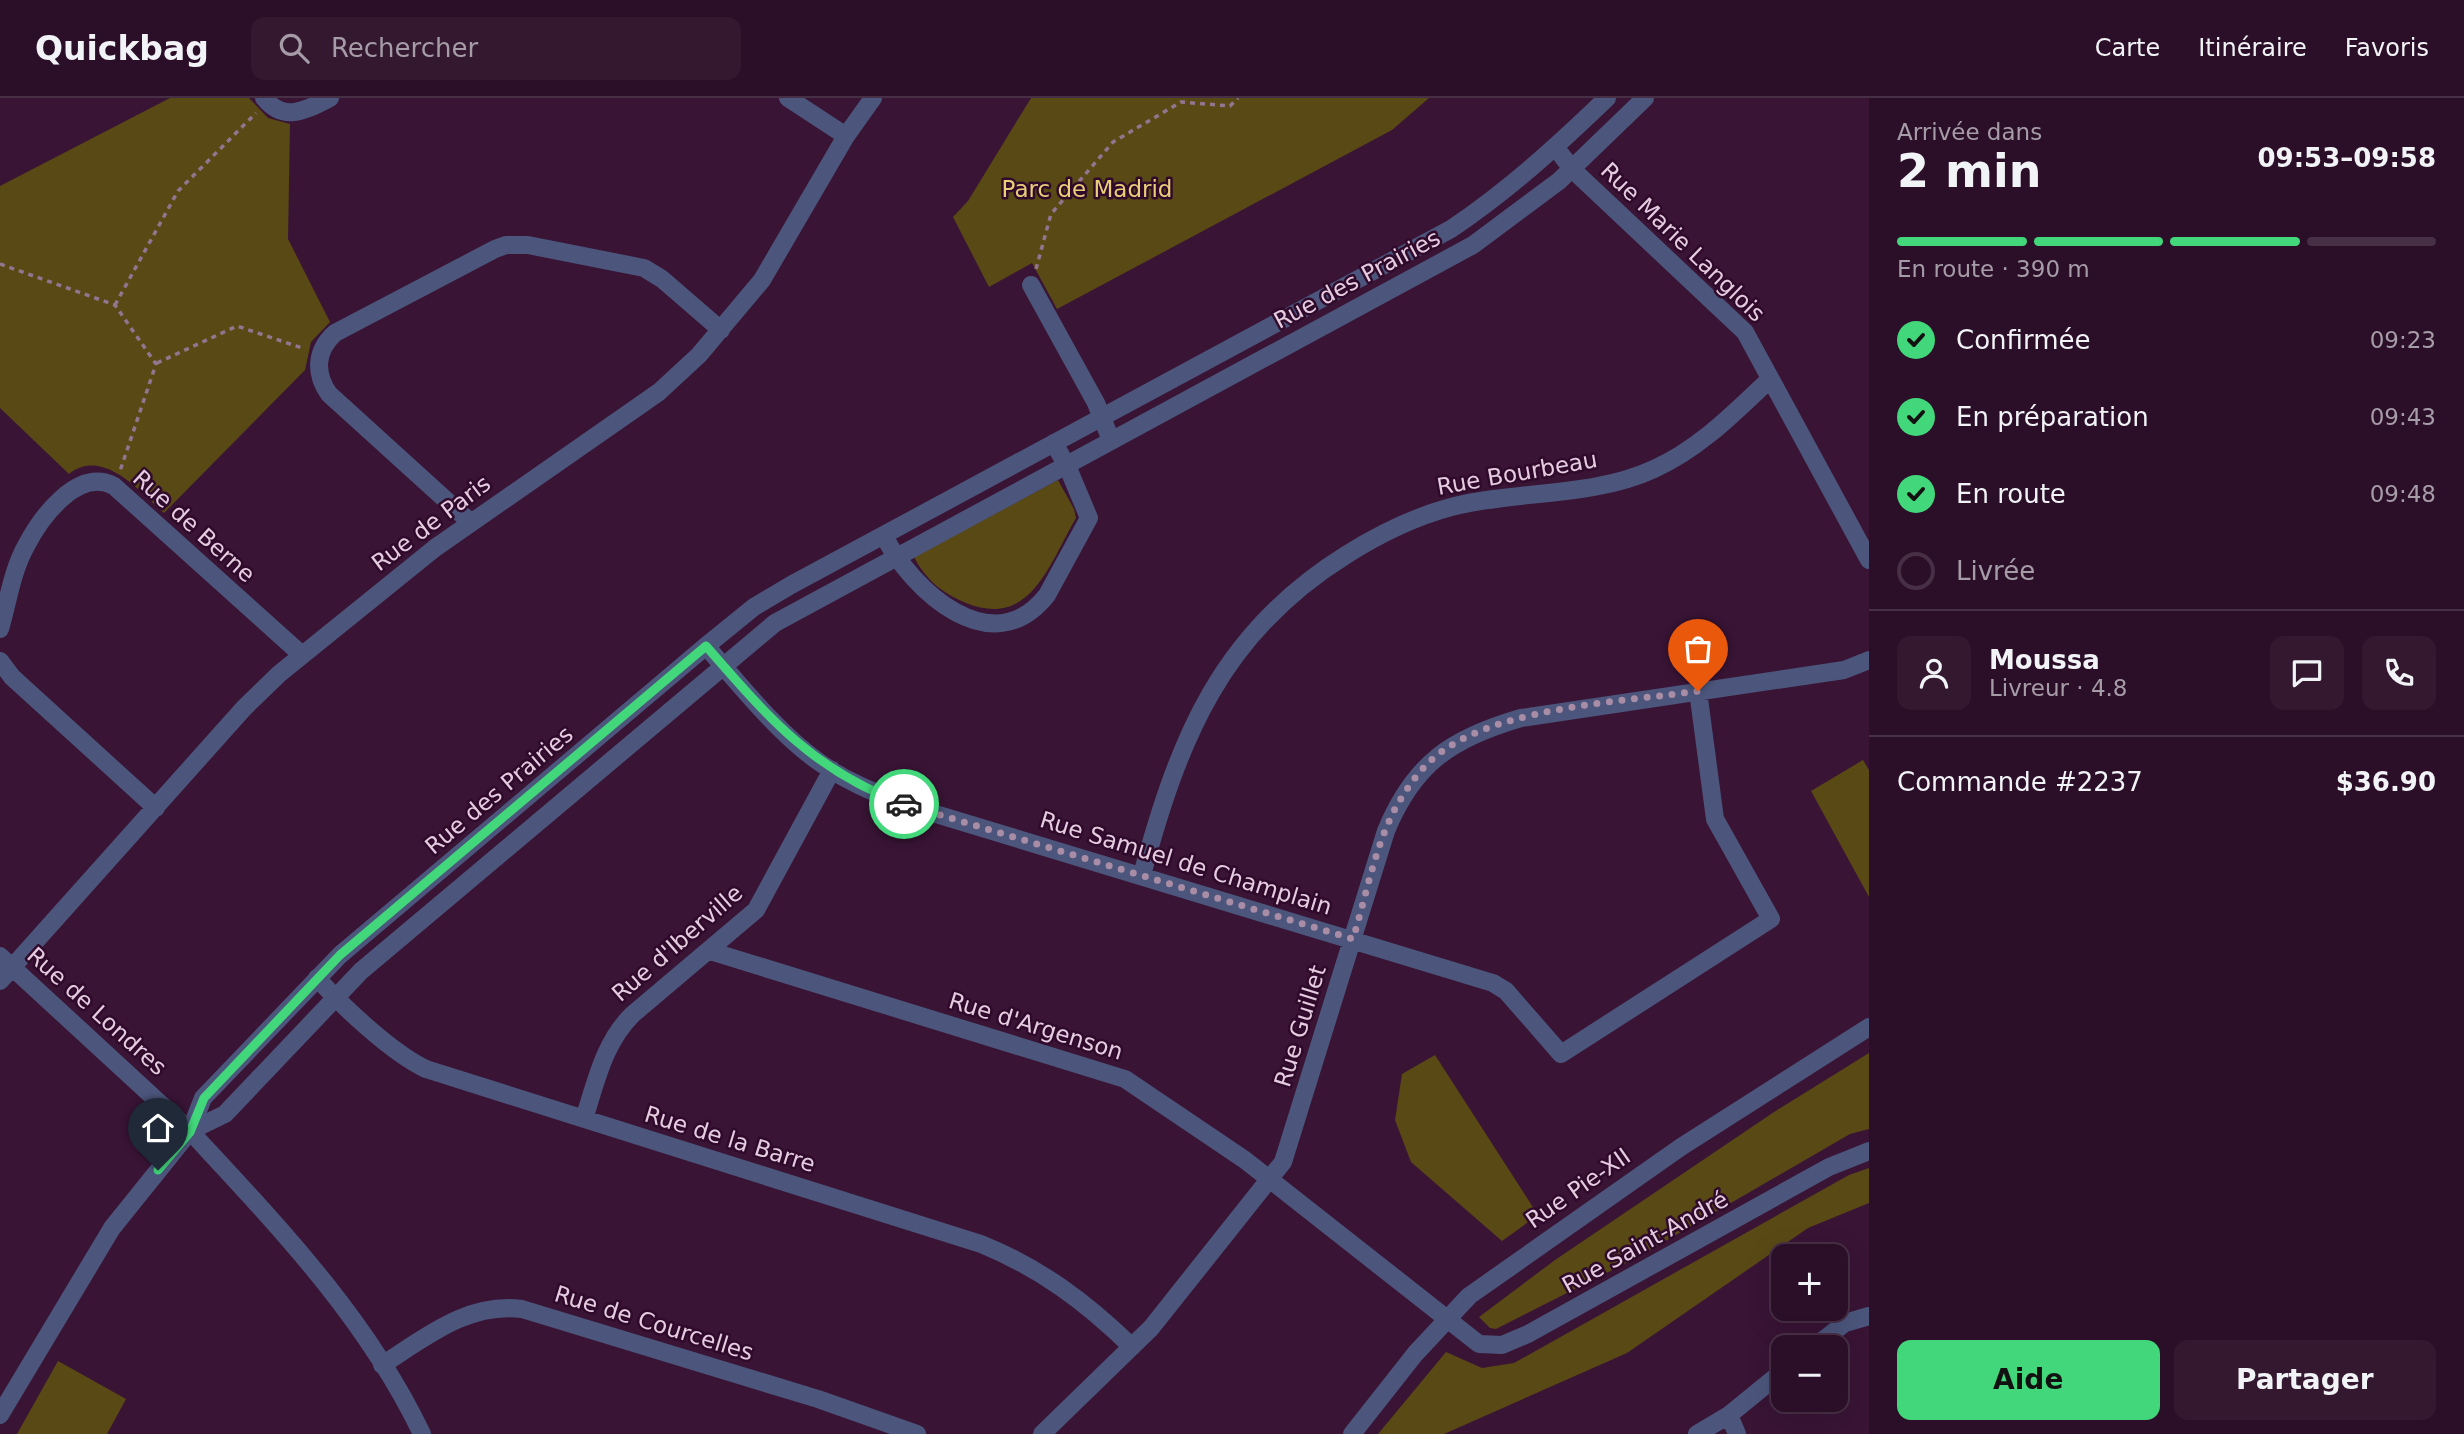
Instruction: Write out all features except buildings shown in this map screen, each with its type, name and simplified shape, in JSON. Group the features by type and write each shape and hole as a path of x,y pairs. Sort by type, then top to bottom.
{"street":[{"path":"266,100 277,110 290,114 330,98"},
{"path":"788,98 846,136"},
{"name":"Rue de Paris","path":"4,968 156,807 244,708 302,655 469,521 659,392 721,330 774,261 846,136 873,98"},
{"name":"Rue des Prairies","path":"0,1415 112,1228 190,1132 204,1098 340,955 706,646 770,597 1451,229 1509,189 1607,98"},
{"name":"Rue des Prairies","path":"190,1132 225,1114 361,971 791,613 1473,245 1530,205 1572,169 1645,98"},
{"name":"Rue Marie Langlois","path":"1556,148 1572,169 1740,327 1869,560"},
{"path":"469,521 329,394 320,379 320,354 329,338 348,325 495,249 518,243 644,268 662,279 721,330"},
{"path":"1031,285 1111,440"},
{"name":"Rue Bourbeau","path":"1142,875 1170,780 1203,707 1250,634 1268,614 1309,579 1359,547 1423,515 1481,500 1602,484 1653,470 1704,439 1770,379"},
{"path":"884,536 895,557 932,598 961,615 992,623 1021,616 1039,605 1047,595 1089,518 1054,443"},
{"name":"Rue de Berne","path":"0,629 20,560 39,526 79,484 101,480 114,486 302,655"},
{"name":"Rue Samuel de Champlain","path":"706,646 798,745 832,770 906,805 1353,939 1500,986 1560,1054 1771,919 1715,819 1698,691"},
{"name":"Rue Guillet","path":"1042,1434 1132,1347 1286,1156 1395,810 1421,771 1444,750 1475,733 1521,718 1844,670 1869,660"},
{"path":"0,661 12,677 156,807"},
{"name":"Rue d'Iberville","path":"584,1119 605,1055 617,1032 633,1014 710,951 763,900 832,770"},
{"name":"Rue d'Argenson","path":"710,951 1125,1079 1270,1179 1445,1319"},
{"name":"Rue de Londres","path":"4,968 190,1132 270,1215 315,1268 383,1365 422,1434"},
{"name":"Rue de la Barre","path":"317,978 334,998 417,1065 1001,1252 1071,1293 1132,1347"},
{"name":"Rue Pie-XII","path":"1352,1434 1445,1319 1495,1276 1647,1170 1869,1027"},
{"name":"Rue Saint-André","path":"1445,1319 1479,1344 1511,1342 1829,1167 1869,1151"},
{"name":"Rue de Courcelles","path":"383,1365 458,1318 482,1309 522,1309 818,1399 917,1434"},
{"path":"1829,1335 1845,1323 1869,1316"},
{"path":"1697,1434 1728,1415 1771,1381"},
{"path":"1728,1415 1737,1434"}],"path":[{"path":"1031,285 1051,214 1113,142 1181,102 1230,106 1238,98"},
{"path":"115,305 178,191 266,100"},
{"path":"0,264 115,305 156,364"},
{"path":"114,486 156,364 237,326 320,354"}],"green space":[{"path":"170,98 249,98 268,118 290,124 288,239 330,322 311,342 305,370 164,513 132,484 108,469 82,467 69,474 0,408 0,186"},
{"name":"Parc de Madrid","path":"1031,98 1429,98 1392,130 1057,309 1032,263 989,287 953,217 968,201"},
{"path":"1058,480 1076,518 1046,572 1022,600 1007,607 988,609 966,603 936,585 914,557"},
{"path":"1863,760 1869,770 1869,897 1811,791"},
{"path":"1869,1053 1869,1129 1850,1134 1636,1258 1496,1329 1490,1328 1479,1317 1555,1260 1774,1112"},
{"path":"1435,1055 1538,1215 1502,1241 1411,1162 1395,1120 1402,1074"},
{"path":"1869,1168 1869,1203 1808,1228 1785,1244 1771,1244 1771,1254 1627,1353 1444,1434 1378,1434 1446,1352 1482,1368 1514,1363 1849,1175"},
{"path":"58,1361 126,1399 107,1434 17,1434"}],"way so far":[{"path":"904,804 1353,939 1395,810 1421,771 1444,750 1475,733 1521,718 1698,691"}],"route":[{"path":"158,1170 190,1132 204,1098 340,955 706,646 789,736 816,760 871,791 904,804"}]}
